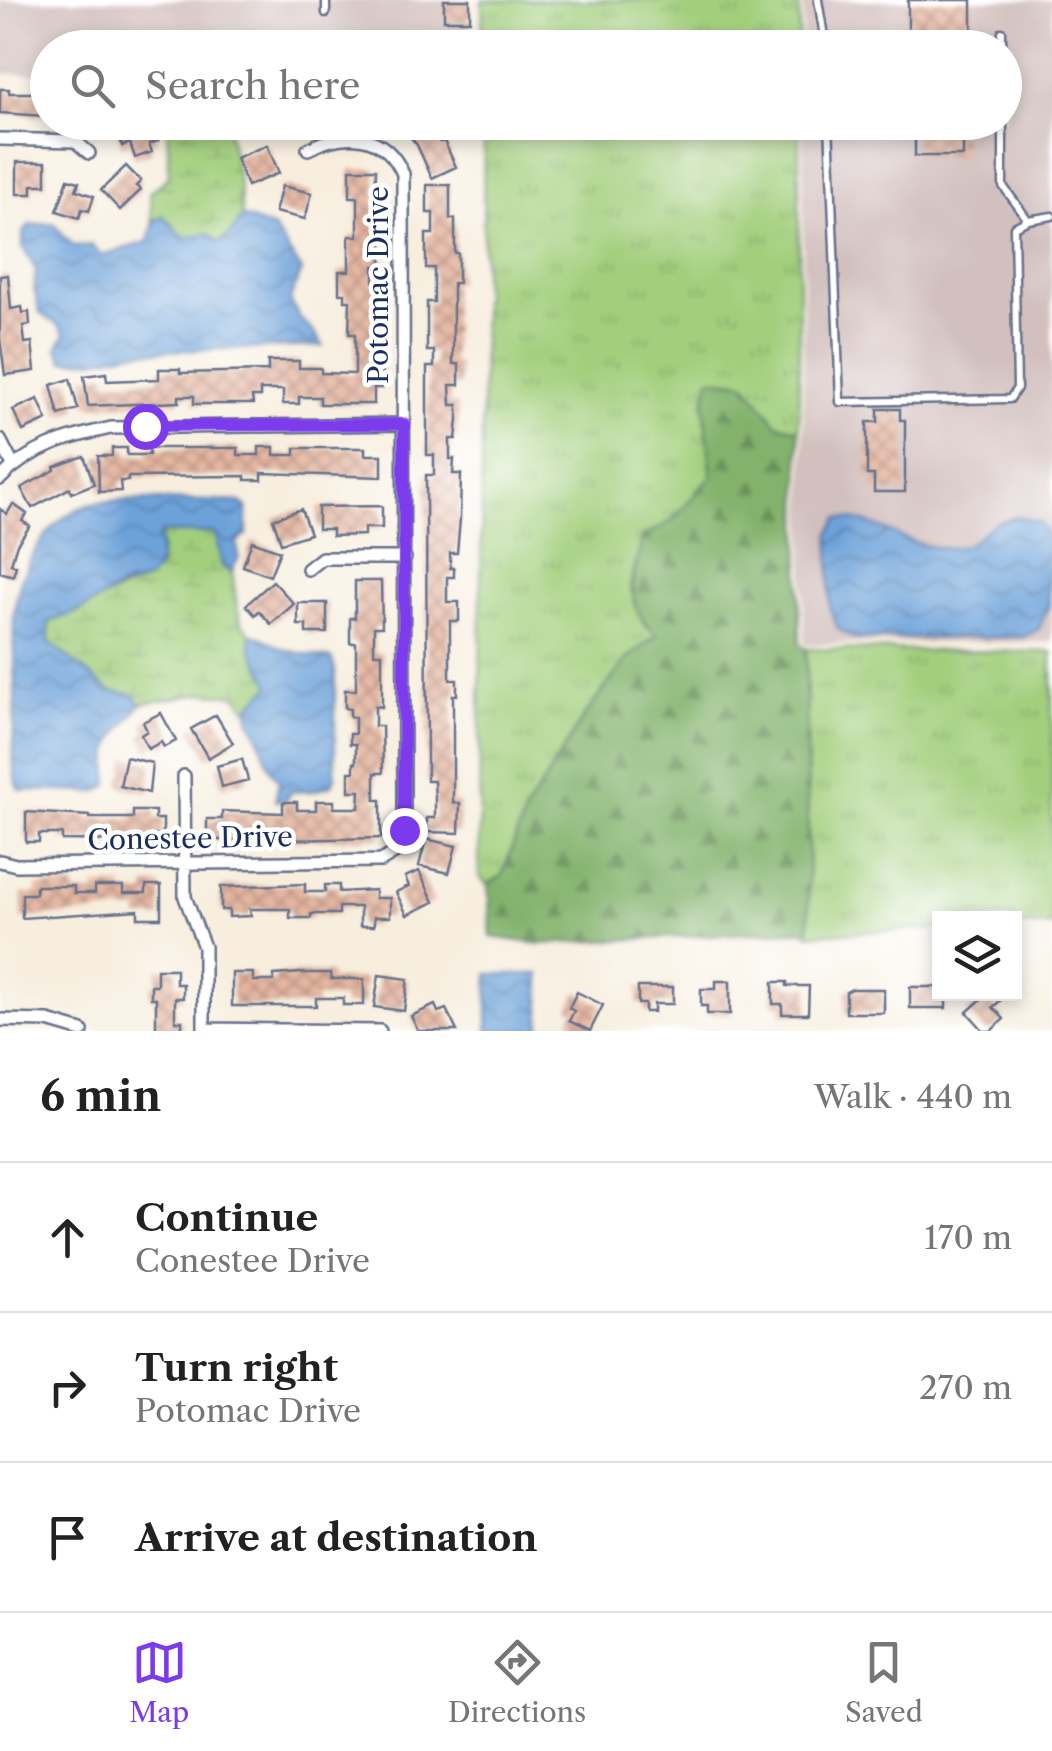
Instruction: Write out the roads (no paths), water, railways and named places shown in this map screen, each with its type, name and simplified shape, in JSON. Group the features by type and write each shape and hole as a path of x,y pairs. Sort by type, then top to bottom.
{"street":[{"path":"0,140 75,141 89,154"},
{"name":"Potomac Drive","path":"308,150 325,140"},
{"name":"Potomac Drive","path":"370,140 395,157 403,174 404,830 396,852 381,861"},
{"path":"0,479 13,465 63,438 111,428 404,424"},
{"path":"0,440 13,465"},
{"path":"308,570 322,558 404,558"},
{"path":"184,776 185,898 204,946 204,1030 380,1031"},
{"name":"Conestee Drive","path":"0,861 16,865 381,861"},
{"path":"0,1020 48,1021 82,1031"}],"lane":[{"path":"326,0 326,13"},
{"path":"818,0 823,30"},
{"path":"830,140 840,402 1010,400 1017,388 1014,227 1052,216"},
{"path":"1002,140 1003,186 1028,220"}],"water":[{"path":"163,216 185,238 208,233 218,242 225,241 243,217 274,229 302,271 290,299 323,346 133,352 64,361 57,348 65,335 40,313 34,290 36,270 23,248 23,233 30,225 53,223 74,246 91,245 102,255 147,242 155,220"},
{"path":"240,502 247,508 247,535 237,542 239,557 231,572 222,567 215,533 160,533 159,566 148,580 119,589 80,611 49,622 49,642 110,691 135,695 140,705 111,748 109,785 97,792 20,790 13,757 14,616 24,573 41,541 66,516 97,503"},
{"path":"1018,517 1039,522 1047,535 1049,605 1039,629 1024,637 854,639 838,629 830,609 830,533 839,518 945,548 967,544 995,523"},
{"path":"251,634 287,650 331,658 335,668 332,785 291,792 287,799 275,801 279,781 249,719 250,705 271,686 251,648"},
{"path":"488,974 540,974 541,1031 488,1031"}]}
